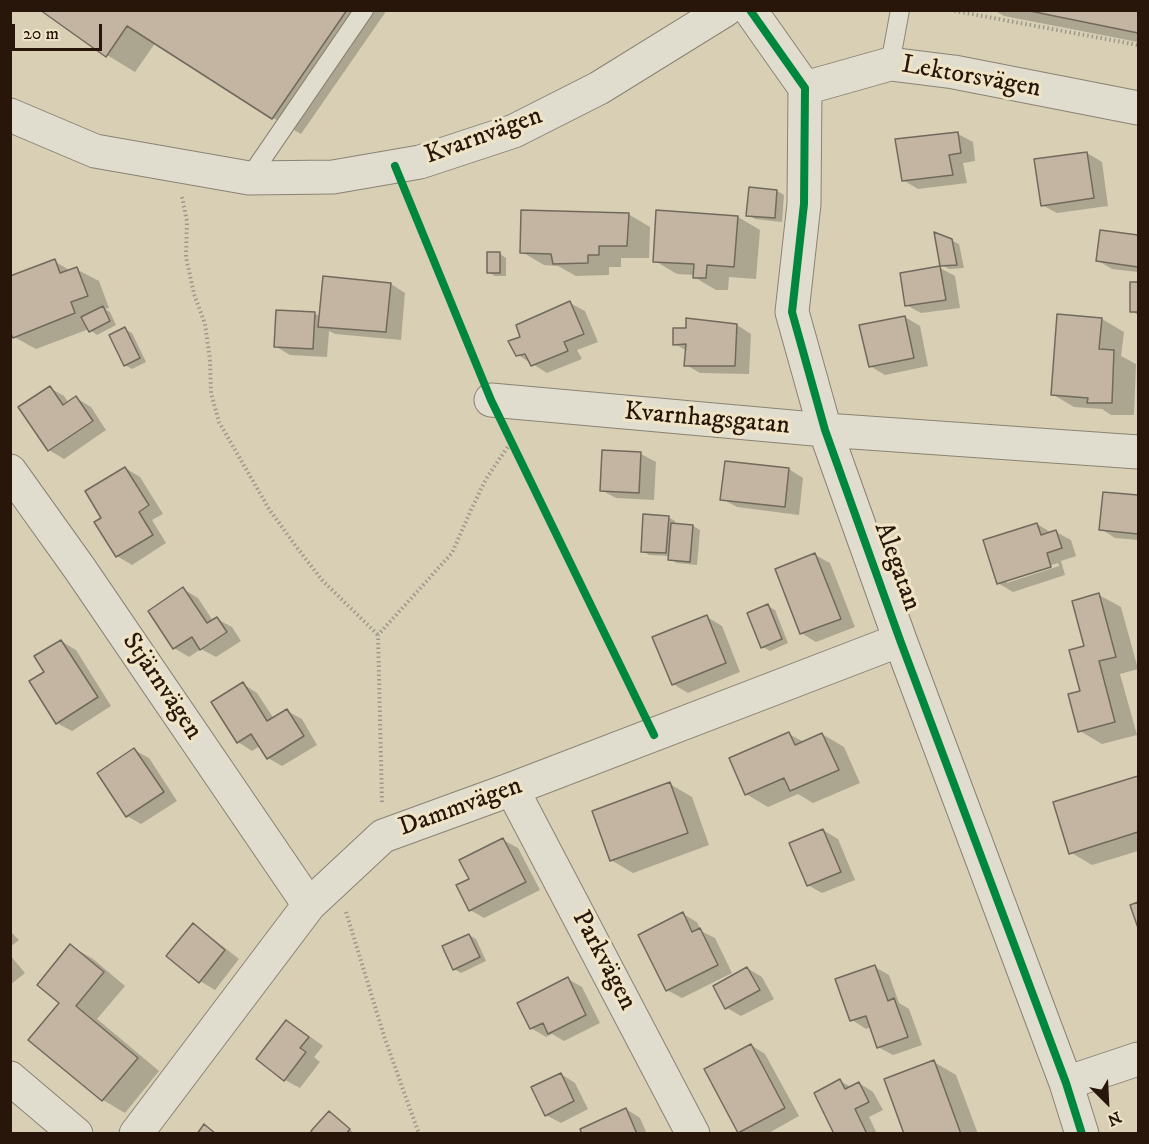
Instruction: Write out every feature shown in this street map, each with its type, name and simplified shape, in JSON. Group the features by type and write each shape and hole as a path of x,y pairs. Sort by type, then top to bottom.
{"street":[{"name":"Kvarnvägen","path":"10,115 95,151 249,178 333,177 420,162 514,131 599,88 725,10"},
{"path":"750,10 805,88"},
{"name":"Lektorsvägen","path":"805,88 890,64 954,72 1138,108"},
{"name":"Alegatan","path":"805,88 804,204 792,312 825,430 900,640 1066,1083 1082,1134"},
{"name":"Kvarnhagsgatan","path":"491,400 825,430 1138,452"},
{"name":"Stjärnvägen","path":"10,471 80,569 309,905"},
{"name":"Dammvägen","path":"136,1134 309,905 382,837 900,640"},
{"name":"Parkvägen","path":"512,789 693,1134"},
{"path":"1066,1083 1138,1059"},
{"path":"10,1078 76,1134"}],"lane":[{"path":"249,178 364,10"},
{"path":"890,64 900,10"}],"path":[{"path":"950,10 1138,45"},
{"path":"176,165 187,221 186,257 194,294 205,324 210,360 211,393 219,422 269,509 295,545 322,580 378,634"},
{"path":"491,400 516,452"},
{"path":"382,837 378,634 452,553 486,479 511,442"},
{"path":"337,879 385,1040 419,1134"}],"building":[{"path":"40,10 347,10 272,119 127,26 106,57"},
{"path":"1025,10 1138,10 1138,33"},
{"path":"958,132 961,153 949,155 953,175 902,181 895,139"},
{"path":"1087,152 1094,198 1041,206 1034,159"},
{"path":"749,187 777,190 775,218 746,216"},
{"path":"521,210 629,213 627,246 599,246 599,255 588,255 588,263 553,264 551,254 520,253"},
{"path":"656,210 738,216 734,267 707,265 706,278 693,278 694,264 653,262"},
{"path":"1100,230 1138,235 1138,267 1096,261"},
{"path":"934,232 952,239 957,265 940,266"},
{"path":"487,252 500,252 500,273 487,273"},
{"path":"55,259 60,273 77,267 88,296 71,302 75,313 13,338 10,332 10,276"},
{"path":"940,266 946,300 905,306 900,273"},
{"path":"323,276 391,283 386,332 318,327"},
{"path":"1130,282 1138,282 1138,312 1130,312"},
{"path":"570,301 584,334 564,342 568,351 531,366 525,354 516,356 508,341 520,337 516,325"},
{"path":"103,306 110,321 89,332 81,317"},
{"path":"276,310 315,312 313,349 274,347"},
{"path":"1057,314 1102,318 1099,349 1114,350 1112,403 1087,403 1088,398 1051,395"},
{"path":"905,316 914,358 869,367 859,325"},
{"path":"686,318 737,324 735,366 684,366 686,344 673,345 673,328 686,328"},
{"path":"125,327 140,358 124,366 109,335"},
{"path":"50,386 63,405 76,396 93,421 48,451 18,407"},
{"path":"602,450 641,452 639,493 600,491"},
{"path":"725,461 789,468 785,507 720,500"},
{"path":"125,467 149,505 139,512 153,535 116,557 94,522 101,518 85,491"},
{"path":"1103,492 1138,495 1138,534 1099,530"},
{"path":"643,514 669,516 666,553 641,552"},
{"path":"671,523 693,525 690,562 668,560"},
{"path":"1037,523 1041,535 1056,530 1062,548 1047,553 1051,567 997,584 983,540"},
{"path":"815,553 841,619 800,634 775,569"},
{"path":"183,587 207,623 217,617 227,632 200,650 192,637 173,649 148,611"},
{"path":"1099,593 1116,657 1099,661 1115,722 1078,732 1068,694 1080,691 1069,650 1084,646 1072,601"},
{"path":"768,604 782,639 761,648 747,613"},
{"path":"707,615 726,663 672,685 652,637"},
{"path":"61,640 98,697 56,724 29,681 44,672 34,656"},
{"path":"243,682 267,721 287,709 304,736 267,759 251,734 237,743 211,702"},
{"path":"789,732 795,745 822,733 839,770 790,791 784,778 745,795 729,758"},
{"path":"134,748 164,792 126,817 97,773"},
{"path":"1138,776 1138,832 1069,854 1053,802"},
{"path":"670,782 688,833 610,861 592,811"},
{"path":"823,829 841,872 807,886 789,843"},
{"path":"503,838 526,882 469,911 456,885 469,879 459,860"},
{"path":"1138,902 1138,928 1130,905"},
{"path":"683,912 692,932 700,928 718,965 666,991 638,935"},
{"path":"193,923 225,950 199,983 166,956"},
{"path":"469,934 480,957 453,970 442,946"},
{"path":"70,944 104,972 76,1006 138,1058 102,1101 28,1040 59,1003 37,985"},
{"path":"875,965 888,1001 894,998 908,1037 877,1048 866,1016 850,1021 835,979"},
{"path":"747,967 760,990 725,1009 713,986"},
{"path":"568,977 586,1015 548,1034 543,1023 530,1029 517,1003"},
{"path":"286,1020 309,1037 300,1048 306,1052 284,1081 256,1059"},
{"path":"751,1044 785,1108 738,1133 704,1069"},
{"path":"934,1060 961,1134 904,1134 884,1079"},
{"path":"561,1073 574,1101 545,1116 531,1087"},
{"path":"840,1079 845,1089 859,1082 869,1102 855,1109 867,1134 834,1134 814,1093"},
{"path":"626,1108 637,1134 582,1134 580,1129"},
{"path":"329,1111 350,1129 346,1134 313,1134 311,1131"},
{"path":"204,1124 216,1134 197,1134"}],"cycle path":[{"path":"750,10 805,88 804,204 792,312 825,430 900,640 1066,1083 1082,1134"},
{"path":"395,166 491,400 654,735"}]}
